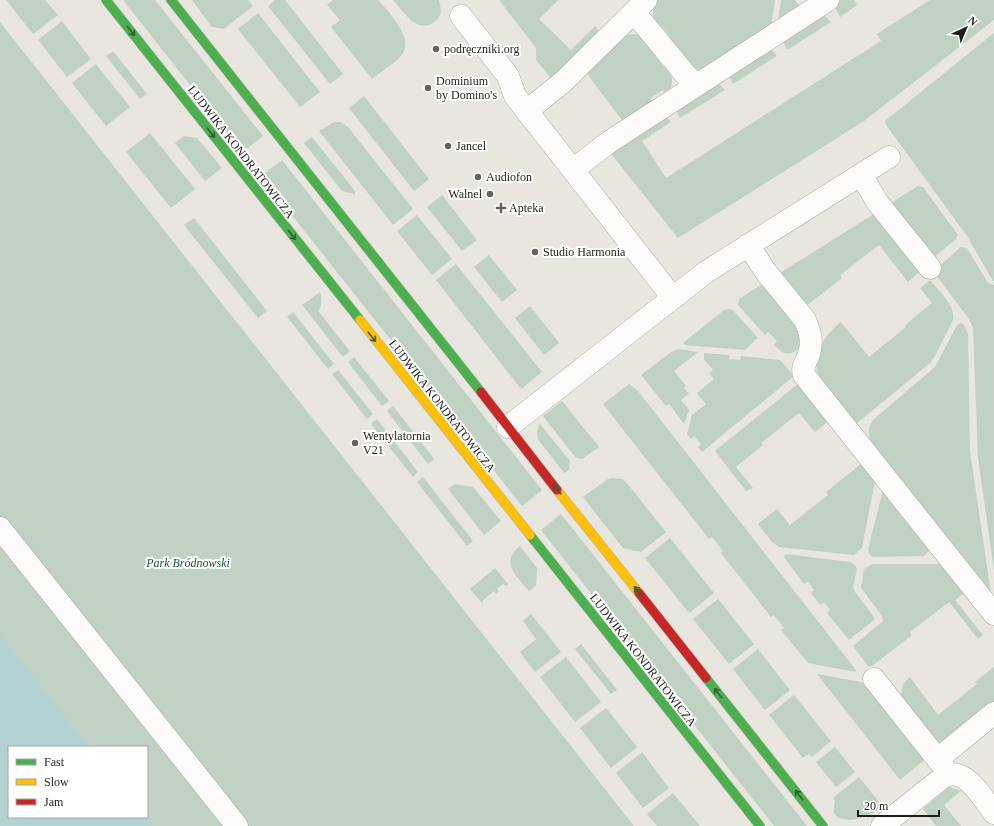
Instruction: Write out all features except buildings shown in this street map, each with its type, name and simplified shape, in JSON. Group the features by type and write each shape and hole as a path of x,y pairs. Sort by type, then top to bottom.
{"main road":[{"name":"LUDWIKA KONDRATOWICZA","path":"106,0 760,826"},
{"path":"171,0 823,826"}],"street":[{"path":"573,170 609,142 828,0"},
{"path":"527,111 555,89 640,6 695,86"},
{"path":"461,16 506,74 511,82 514,94 673,298"},
{"path":"508,427 706,272 889,157"},
{"path":"860,175 878,203 930,268"},
{"path":"748,245 766,272 805,320 811,336 811,347 803,368 804,374 994,614"},
{"path":"0,528 237,826"},
{"path":"874,679 941,768 964,778 994,813"},
{"path":"882,826 994,714"}],"green space":[{"path":"6,0 45,0 58,15 33,34"},
{"path":"123,0 155,0 263,136 243,152"},
{"path":"192,0 248,0 253,6 224,29 212,27"},
{"path":"275,0 285,0 343,74 330,84 268,6"},
{"path":"333,0 378,0 393,17 402,32 405,40 403,53 393,64 372,79 331,27 340,20 327,5"},
{"path":"393,0 439,0 441,10 440,15 434,22 422,26 411,20"},
{"path":"499,0 558,0 539,19 571,50 595,26 601,34 554,82 536,60 536,48"},
{"path":"656,0 775,0 771,27 703,70 695,69 667,40 670,37 662,27 659,30 653,15 653,8"},
{"path":"781,0 795,0 802,9 778,20"},
{"path":"841,0 854,0 857,5 840,17 834,5"},
{"path":"930,0 994,0 994,20 864,121 678,238 608,150 664,114 671,122 642,141 666,178 881,41 877,34"},
{"path":"258,13 320,92 300,107 238,29"},
{"path":"822,13 831,22 787,50 782,39"},
{"path":"62,21 91,59 67,77 38,40"},
{"name":"Park Bródnowski","path":"0,22 634,826 0,826"},
{"path":"994,33 993,281 967,236 886,125 885,121"},
{"path":"626,35 641,35 660,54 656,57 664,67 668,64 672,76 672,84 667,95 663,90 650,98 653,104 624,123 588,75 586,69"},
{"path":"769,47 777,56 733,84 728,73"},
{"path":"113,51 147,94 140,99 106,56"},
{"path":"96,64 130,107 106,126 72,83"},
{"path":"716,81 725,90 680,118 675,107"},
{"path":"364,96 429,179 414,191 349,108"},
{"path":"334,122 340,122 348,127 413,209 393,225 319,131"},
{"path":"150,133 195,189 171,208 126,152"},
{"path":"184,136 197,138 222,168 205,181 175,143"},
{"path":"312,137 355,191 355,194 342,191 304,143"},
{"path":"282,160 542,490 522,506 261,176"},
{"path":"918,186 923,187 958,235 955,240 934,257 892,205 894,201"},
{"path":"442,195 477,240 462,251 427,207"},
{"path":"874,214 922,270 908,282 879,245 840,275 842,278 805,307 780,273"},
{"path":"417,215 452,259 432,275 397,231"},
{"path":"194,218 267,311 258,318 184,225"},
{"path":"961,247 967,248 988,283 994,285 994,570 978,458 973,328 969,319 936,275 938,267"},
{"path":"489,255 517,290 502,302 474,267"},
{"path":"456,264 542,372 521,389 436,280"},
{"path":"930,280 946,298 952,309 953,315 953,320 935,356 930,363 856,424 829,392 818,375 817,359 822,345 830,332 841,322 869,357 906,327 905,325 932,303 920,288"},
{"path":"764,283 802,331 799,348 792,353 789,354 783,352 777,348 774,345 777,341 768,332 765,335 738,305 739,299"},
{"path":"320,292 321,302 318,311 350,351 343,357 302,305"},
{"path":"530,306 559,343 544,355 515,318"},
{"path":"724,310 733,310 758,338 745,350 685,345 683,343"},
{"path":"293,312 334,364 328,369 287,317"},
{"path":"961,323 964,325 968,334 970,451 992,601 872,445 869,434 870,425 874,419 935,367 957,325"},
{"path":"678,349 698,352 674,371 686,386 684,388 689,394 681,400 689,410 684,424 669,404 666,406 641,375 671,352"},
{"path":"704,353 729,355 729,359 740,360 741,356 780,360 794,376 702,452 698,447 701,444 694,436 691,439 687,434 692,415 706,404 697,393 714,379 709,373 713,370 704,359"},
{"path":"354,357 389,401 382,406 348,362"},
{"path":"338,370 373,414 367,419 332,374"},
{"path":"799,383 831,419 815,432 799,413 761,443 763,445 736,467 753,488 746,491 715,451"},
{"path":"629,384 638,391 856,670 855,672 808,663 781,630 784,628 774,615 771,617 721,553 723,551 712,537 709,539 603,404"},
{"path":"562,401 599,447 582,459 575,457 543,416"},
{"path":"393,406 434,459 428,464 387,411"},
{"path":"377,419 418,472 413,477 371,424"},
{"path":"539,423 570,461 569,470 564,473 538,439 537,433"},
{"path":"865,461 875,481 862,548 854,555 779,547 772,542 758,524 777,509 790,525 828,495 826,492"},
{"path":"423,477 473,541 467,546 417,482"},
{"path":"608,479 622,479 626,482 666,532 641,552 623,548 583,497"},
{"path":"455,484 473,487 501,521 484,535 448,489"},
{"path":"883,490 930,550 924,556 873,557 869,554 868,549"},
{"path":"561,514 807,826 774,826 541,530"},
{"path":"670,538 714,593 689,613 645,558"},
{"path":"520,546 537,568 536,585 529,591 515,575 510,564 514,552"},
{"path":"786,554 850,562 855,565 857,569 853,587 855,592 874,617 874,620 849,640 827,613 830,610 824,602 820,605 811,593 814,590 808,582 804,584 784,557"},
{"path":"872,564 940,564 967,591 955,600 983,635 978,639 949,602 910,632 912,635 872,666 868,666 853,646 883,621 882,616 861,588 864,569"},
{"path":"495,568 508,584 506,586 503,584 497,589 499,591 496,594 494,591 482,601 483,604 470,589"},
{"path":"718,599 754,644 729,664 693,619"},
{"path":"531,614 561,652 535,672 520,652 536,639 523,621"},
{"path":"581,644 617,690 611,694 575,649"},
{"path":"758,649 790,690 765,710 733,669"},
{"path":"566,657 601,702 575,722 540,677"},
{"path":"994,667 994,705 939,749 901,696 903,684 910,677 938,715 977,684 975,682"},
{"path":"817,674 867,683 927,758 900,780"},
{"path":"794,695 831,741 812,757 809,754 803,758 769,715"},
{"path":"606,708 637,747 611,768 580,728"},
{"path":"835,747 855,772 836,787 816,762"},
{"path":"642,752 669,788 643,808 616,773"},
{"path":"859,777 883,807 872,814 851,820 839,818 834,813 834,797"},
{"path":"949,787 961,791 944,805 961,826 936,826 923,809"},
{"path":"673,793 700,826 657,826 647,814"}],"water":[{"path":"0,635 88,746 8,746 8,818 146,818 152,826 0,826"}],"traffic: fast":[{"path":"106,0 360,320"},
{"path":"171,0 481,392"},
{"path":"530,535 760,826"},
{"path":"706,678 823,826"}],"traffic: slow":[{"path":"360,320 530,535"},
{"path":"557,490 639,593"}],"traffic: jam":[{"path":"481,392 557,490"},
{"path":"639,593 706,678"}],"place":[{"name":"podręczniki.org","path":"436,49"},
{"name":"Dominium by Domino's","path":"428,88"},
{"name":"Jancel","path":"448,146"},
{"name":"Audiofon","path":"478,177"},
{"name":"Walnel","path":"490,194"},
{"name":"Apteka","path":"501,208"},
{"name":"Studio Harmonia","path":"535,252"},
{"name":"Wentylatornia V21","path":"355,443"}]}
